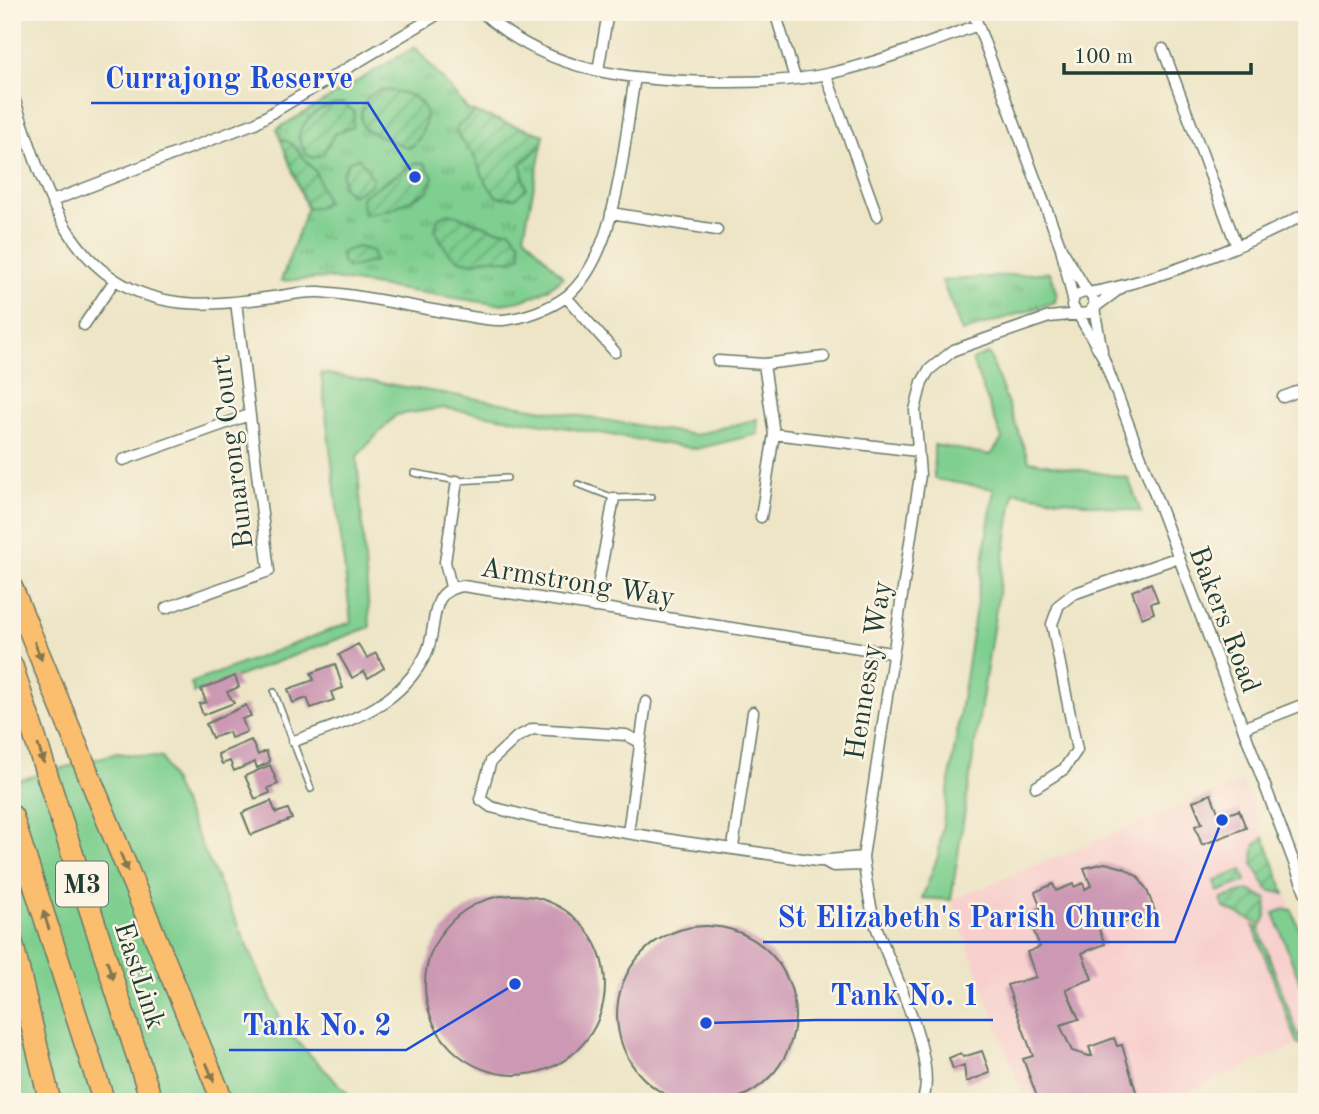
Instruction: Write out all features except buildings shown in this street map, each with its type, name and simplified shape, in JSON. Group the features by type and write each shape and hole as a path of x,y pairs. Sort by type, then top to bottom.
{"highway":[{"path":"12,588 223,1102"},
{"name":"EastLink","path":"12,666 152,1102"},
{"name":"M3","path":"12,816 104,1102"},
{"path":"12,942 50,1102"}],"street":[{"path":"52,201 255,124 442,12"},
{"path":"482,12 495,24 536,50 598,71 635,78 743,82 826,75 978,25"},
{"path":"598,71 608,12"},
{"path":"775,12 795,78"},
{"path":"973,12 1061,248 1073,309 1078,314 1090,313 1122,287"},
{"path":"1163,49 1236,244"},
{"path":"826,75 877,216"},
{"path":"12,93 52,201 74,242 115,280 142,294 177,304 196,306 322,292 501,320 525,316 566,297 590,271 599,254 611,213 635,78"},
{"path":"611,213 717,230"},
{"path":"1073,300 1080,292 1122,287 1236,244 1307,213"},
{"path":"1061,248 1093,297 1095,307"},
{"path":"84,326 115,280"},
{"path":"566,297 615,352"},
{"name":"Hennessy Way","path":"1049,317 1073,300"},
{"name":"Bunarong Court","path":"166,608 269,571 236,302"},
{"name":"Bakers Road","path":"1095,307 1103,357"},
{"name":"Hennessy Way","path":"922,1102 925,1093 926,1058 876,926 867,895 864,861 891,653 920,475 915,410 922,382 929,370 954,350 1049,317 1078,314"},
{"name":"Bakers Road","path":"1078,314 1103,357 1307,897"},
{"path":"718,361 764,364 824,357"},
{"path":"761,517 774,433 764,364"},
{"path":"1283,397 1307,388"},
{"path":"123,460 249,415"},
{"path":"774,433 917,451"},
{"path":"451,587 445,562 457,481"},
{"path":"594,607 614,498"},
{"path":"1035,787 1064,769 1077,750 1052,624 1055,612 1073,594 1179,557"},
{"name":"Armstrong Way","path":"294,741 366,715 398,692 426,654 438,598 451,587 463,586 891,653"},
{"path":"628,833 646,702"},
{"path":"1243,728 1307,704"},
{"path":"733,847 753,712"},
{"path":"640,742 626,735 534,729 517,737 491,761 480,799 491,807 513,814 628,833 824,861 833,866 864,861"}],"lane":[{"path":"414,473 457,481 507,478"},
{"path":"578,484 614,498 652,497"},
{"path":"274,692 310,789"}],"shaded area":[{"path":"1243,781 1307,950 1307,1041 1164,1102 1025,1102 951,900"}],"green space":[{"path":"415,47 468,110 544,135 524,235 563,277 540,293 522,300 494,304 327,278 281,281 307,208 277,129"},
{"path":"380,90 414,97 424,108 426,116 422,133 408,148 364,129 362,108 370,95"},
{"path":"343,103 354,112 353,127 334,134 323,155 313,158 306,154 298,137 305,123 321,109"},
{"path":"475,113 544,135 542,145 521,164 526,188 516,198 497,197 486,182 472,152 458,136 456,127"},
{"path":"280,138 292,144 316,172 326,202 320,207 307,208"},
{"path":"359,158 373,178 370,186 351,195 343,187 342,175 349,161"},
{"path":"415,163 424,163 433,177 427,192 389,210 364,214 361,197"},
{"path":"449,213 496,230 510,230 520,242 521,255 512,261 487,258 473,263 460,260 448,252 435,230 438,218"},
{"path":"358,247 372,251 375,261 348,268 342,262 342,252"},
{"path":"1050,272 1057,291 1055,302 962,332 942,281"},
{"path":"989,353 1029,461 1128,478 1141,512 1014,492 951,900 922,898 938,856 994,489 934,479 934,445 991,455 1002,439 972,360"},
{"path":"321,373 695,435 757,419 758,434 696,449 444,408 396,415 357,456 370,627 194,693 191,683 351,622"},
{"path":"117,753 162,758 285,1029 356,1102 12,1102 12,782"},
{"path":"1264,837 1285,894 1268,890 1253,864 1254,847"},
{"path":"1242,870 1246,881 1218,892 1214,881"},
{"path":"1248,890 1267,899 1266,916 1262,925 1224,908 1221,899"},
{"path":"1285,909 1292,910 1307,950 1304,962 1307,966 1307,1002 1274,913"},
{"path":"1253,925 1261,928 1260,932 1299,1037 1307,1025 1307,1041 1298,1045"}],"place":[{"name":"Currajong Reserve","path":"415,177"},
{"name":"St Elizabeth's Parish Church","path":"1222,820"},
{"name":"Tank No. 2","path":"515,984"},
{"name":"Tank No. 1","path":"706,1023"}]}
